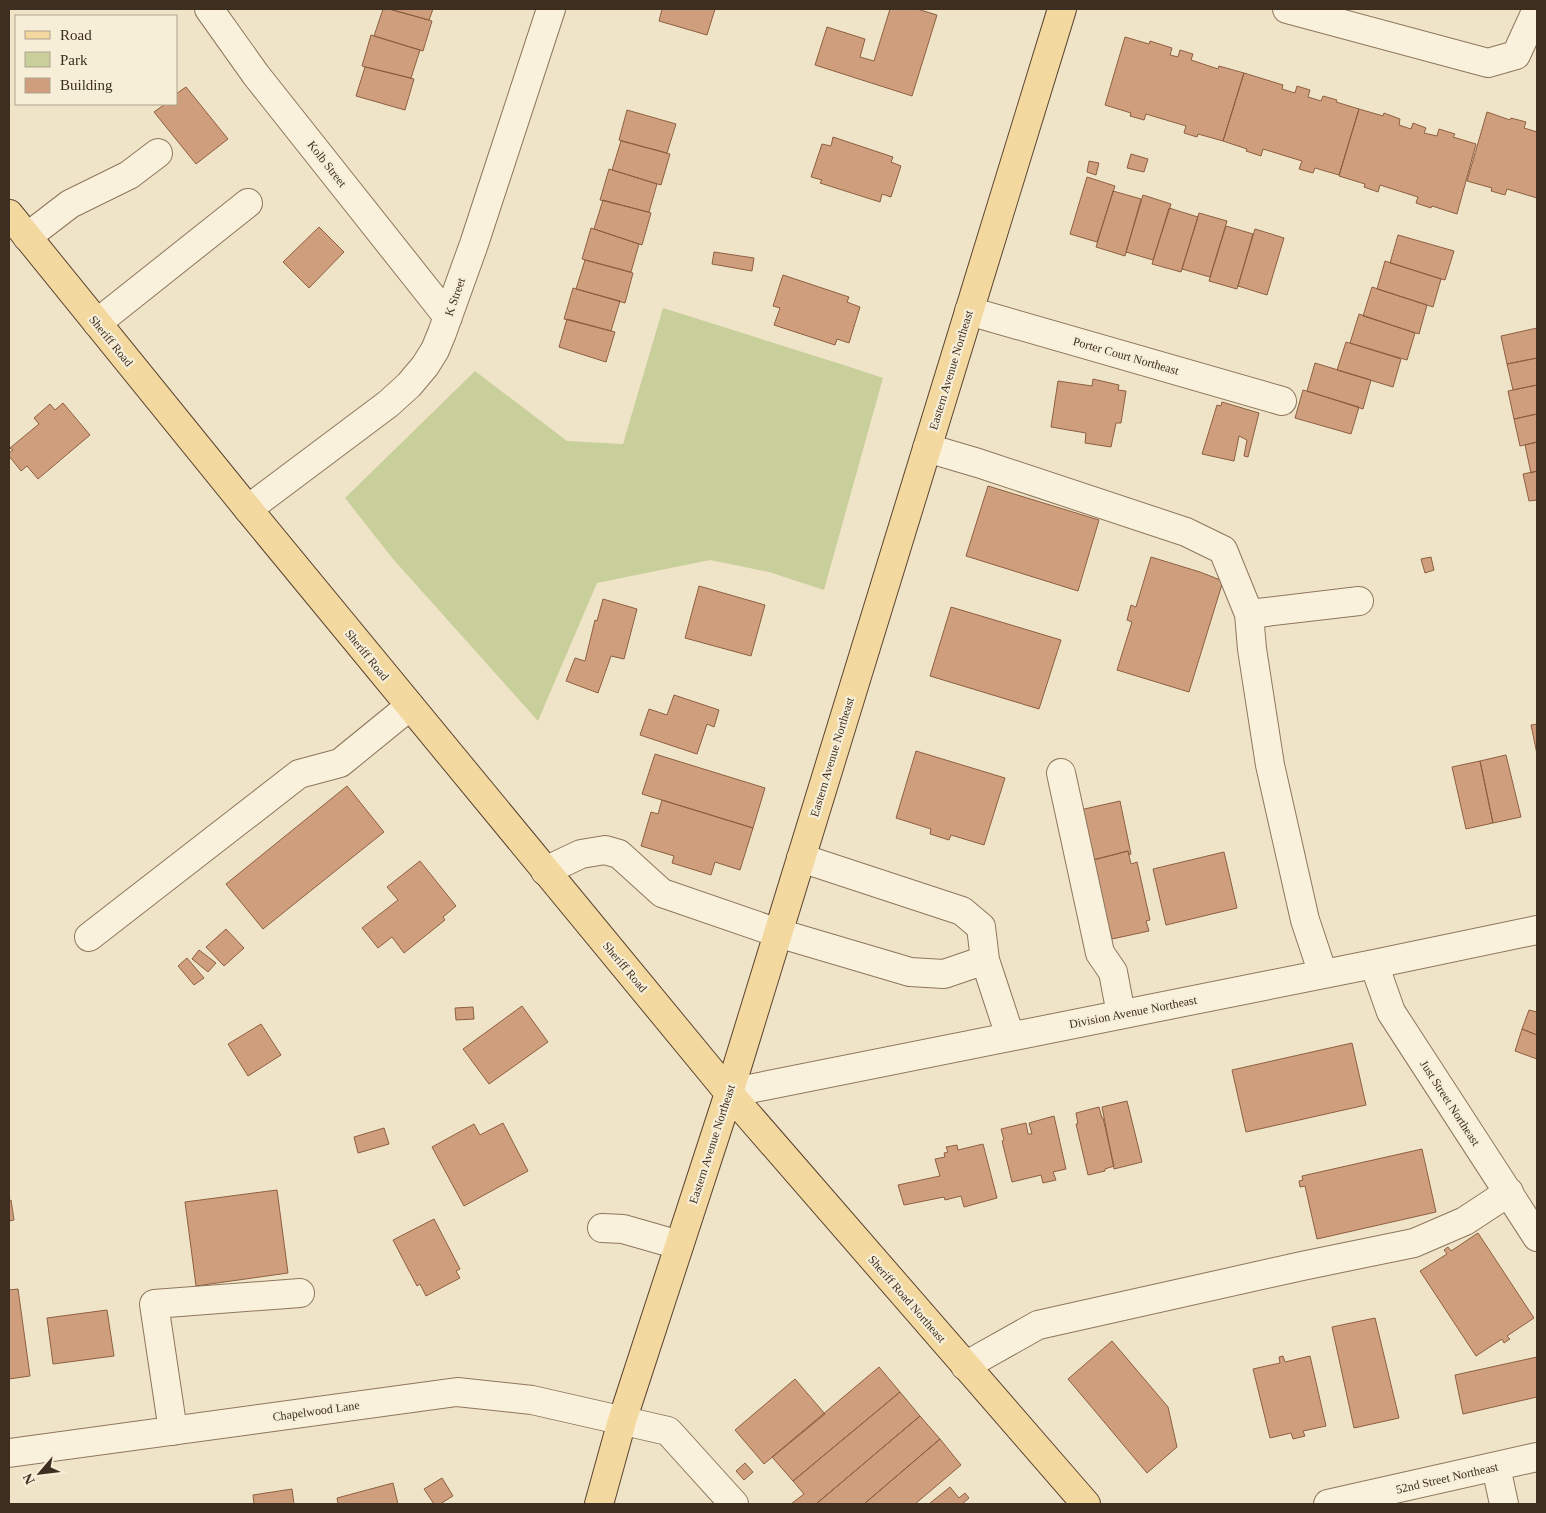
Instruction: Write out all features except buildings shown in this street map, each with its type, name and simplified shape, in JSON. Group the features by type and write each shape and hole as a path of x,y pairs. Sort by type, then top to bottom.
{"main road":[{"name":"Eastern Avenue Northeast","path":"599,1504 622,1421 729,1093 1062,9"},
{"name":"Sheriff Road","path":"9,214 248,509 729,1093"},
{"name":"Sheriff Road Northeast","path":"729,1093 1086,1504"}],"street":[{"name":"Kolb Street","path":"209,9 256,75 448,317"},
{"name":"K Street","path":"248,509 388,404 409,385 435,350 477,235 551,9"},
{"path":"1288,9 1488,63 1516,55 1537,9"},
{"path":"27,237 70,204 129,175 158,153"},
{"path":"97,323 248,203"},
{"name":"Porter Court Northeast","path":"969,311 1282,401"},
{"path":"927,448 1186,532 1222,550 1249,614 1252,649 1270,766 1305,920 1323,974"},
{"path":"1249,614 1359,601"},
{"path":"89,937 299,774 340,763 410,706"},
{"path":"1061,773 1100,953 1113,972 1121,1014"},
{"path":"545,871 581,854 606,850 619,854 662,893 778,933 910,972 944,974 985,960"},
{"path":"801,858 962,911 981,927 985,960 1010,1036"},
{"name":"Division Avenue Northeast","path":"729,1093 1537,930"},
{"name":"Just Street Northeast","path":"1374,964 1391,1012 1537,1237"},
{"path":"965,1366 1038,1325 1414,1243 1465,1221 1509,1192"},
{"path":"602,1228 623,1229 679,1246"},
{"path":"173,1431 154,1304 300,1293"},
{"name":"Chapelwood Lane","path":"9,1453 457,1392 532,1400 668,1431 734,1504"},
{"name":"52nd Street Northeast","path":"1328,1504 1537,1457"},
{"path":"1496,1466 1504,1504"}],"green space":[{"path":"663,308 883,378 824,590 769,572 710,560 597,583 538,721 393,559 345,498 475,371 567,441 623,444"}]}
